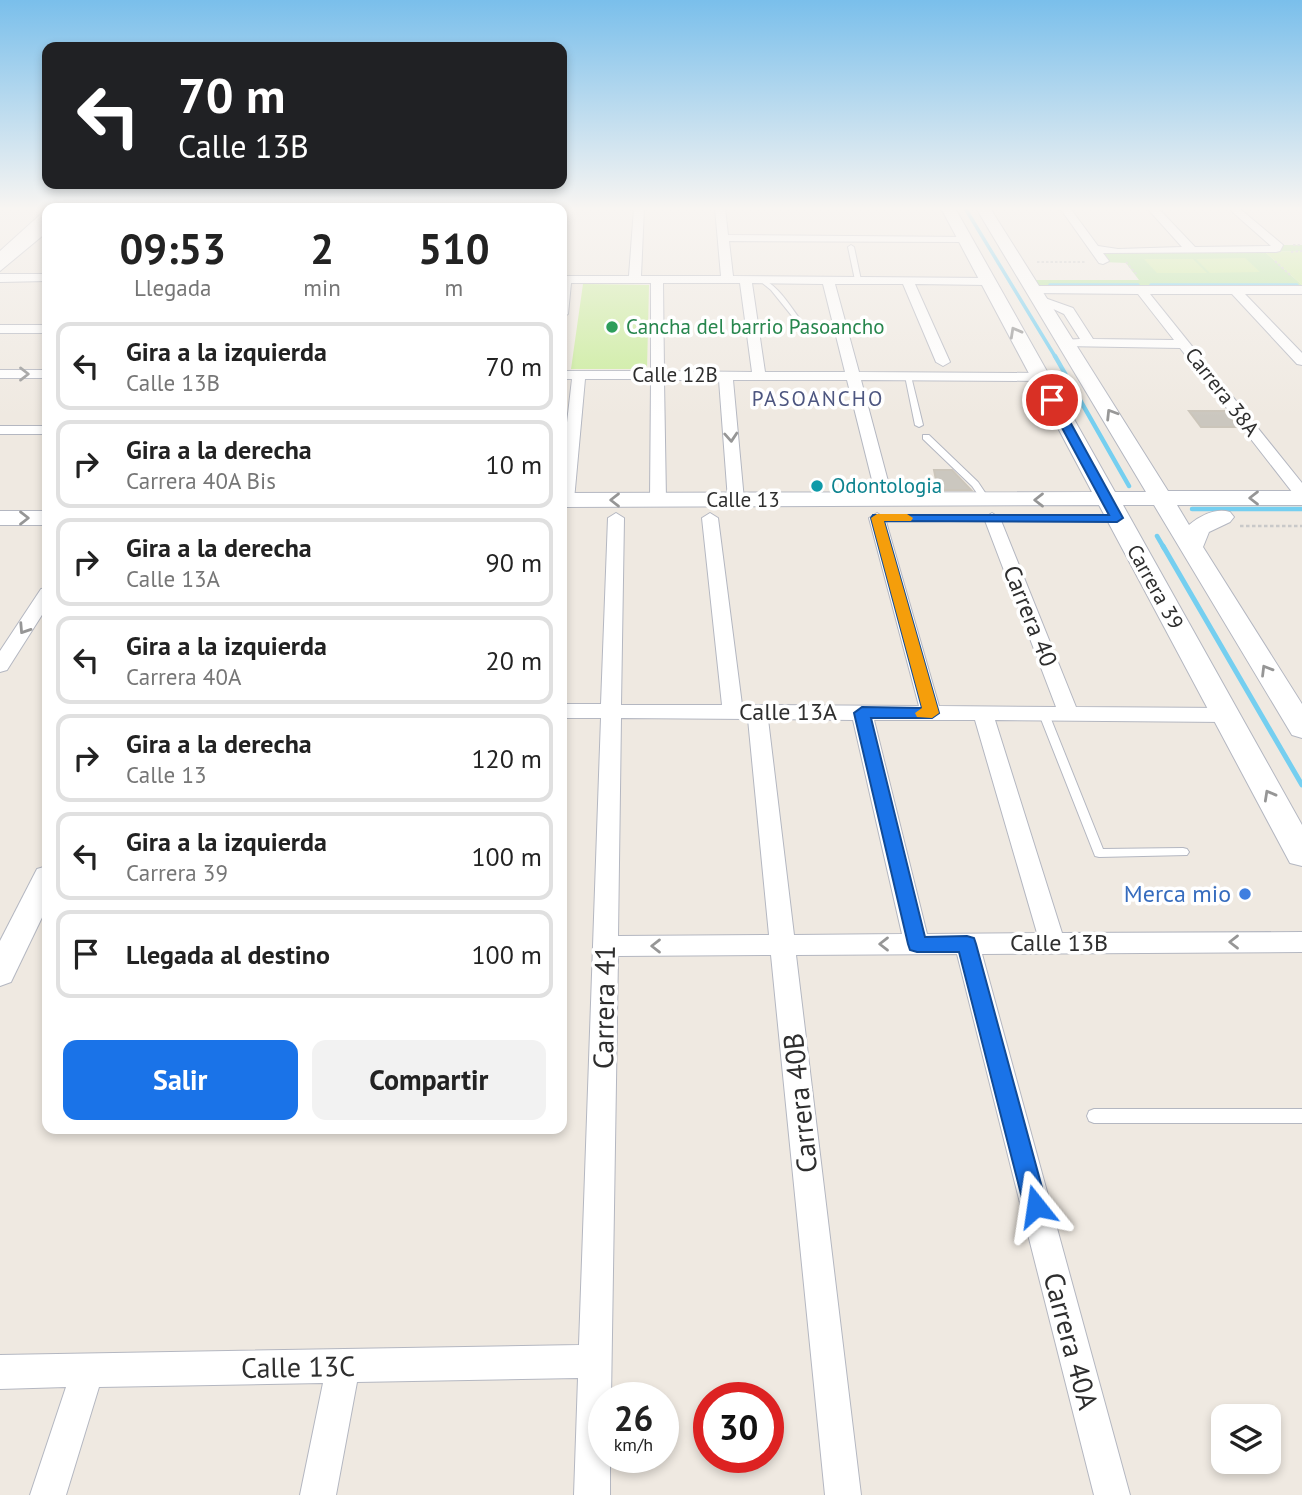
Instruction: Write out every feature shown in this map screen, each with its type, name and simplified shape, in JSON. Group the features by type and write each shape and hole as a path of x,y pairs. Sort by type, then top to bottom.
{"main road":[{"name":"Carrera 39","path":"985,278 1117,509 1302,855"},
{"path":"1027,278 1146,472 1161,508 1191,547 1298,716"},
{"path":"1146,472 1173,488 1207,497"},
{"name":"Calle 13","path":"1161,508 1207,497 1302,496"},
{"path":"0,500 42,500"},
{"name":"Calle 13","path":"567,506 658,500 736,500 881,509"},
{"name":"Calle 13","path":"567,507 616,518 710,518 881,509 1161,508 1230,521 1302,517"},
{"path":"0,518 42,518"},
{"path":"1191,547 1192,537 1198,527 1230,521"}],"street":[{"path":"0,278 42,278"},
{"path":"567,279 987,281"},
{"path":"657,280 658,500"},
{"path":"746,280 759,375"},
{"path":"828,280 853,375 881,509 932,713"},
{"path":"908,281 943,362"},
{"path":"1038,296 1141,285 1302,290"},
{"name":"Carrera 38A","path":"1141,285 1302,496"},
{"path":"1236,290 1302,360"},
{"path":"1038,296 1069,311 1089,344"},
{"path":"0,329 42,329"},
{"path":"1068,343 1184,344"},
{"path":"0,374 42,374"},
{"name":"Calle 12B","path":"567,375 1040,377"},
{"path":"567,473 579,375"},
{"path":"726,375 736,500"},
{"path":"0,430 42,429"},
{"name":"Carrera 40","path":"989,509 1069,714"},
{"name":"Carrera 41","path":"592,1495 616,518"},
{"name":"Carrera 40B","path":"710,518 783,945 843,1495"},
{"path":"0,666 42,601"},
{"name":"Calle 13A","path":"567,711 1225,715"},
{"path":"862,713 917,944"},
{"path":"983,713 1053,944"},
{"path":"3,961 42,887"},
{"name":"Calle 13B","path":"605,946 1302,942"},
{"name":"Carrera 40A","path":"967,944 1112,1495"},
{"name":"Calle 13C","path":"0,1371 595,1361"},
{"path":"318,1495 343,1367"},
{"path":"48,1495 88,1370"}],"lane":[{"path":"761,280 773,289 798,320"},
{"path":"908,376 919,425"},
{"path":"926,437 975,484 989,509"},
{"path":"1044,714 1099,853 1183,852"},
{"path":"1094,1116 1302,1116"}],"path":[{"path":"1136,278 1141,285"},
{"path":"1230,521 1302,526"}],"green space":[{"path":"1137,278 1294,278 1302,285 1302,290 1035,290 1028,280 1139,280"},
{"name":"Cancha del barrio Pasoancho","path":"583,284 649,285 647,369 571,369"}],"building":[{"path":"1189,411 1226,411 1238,427 1201,427"},
{"path":"934,470 952,470 971,490 938,490"}],"waterway":[{"path":"1007,278 1056,358"},
{"path":"1050,285 1138,285"},
{"path":"1151,285 1297,285"},
{"path":"1055,356 1129,486"},
{"path":"1192,509 1302,509"},
{"path":"1157,536 1164,548"},
{"path":"1163,546 1302,785"}],"slow traffic":[{"path":"907,518 877,518 932,713 922,713"}],"place":[{"name":"Cancha del barrio Pasoancho","path":"612,327"},
{"name":"Odontologia","path":"817,486"},
{"name":"Merca mio","path":"1245,894"}],"district":[{"name":"PASOANCHO","path":"818,399"}],"route":[{"path":"1036,1206 967,944 917,944 862,713 932,713 877,518 1117,518 1052,400"}]}
